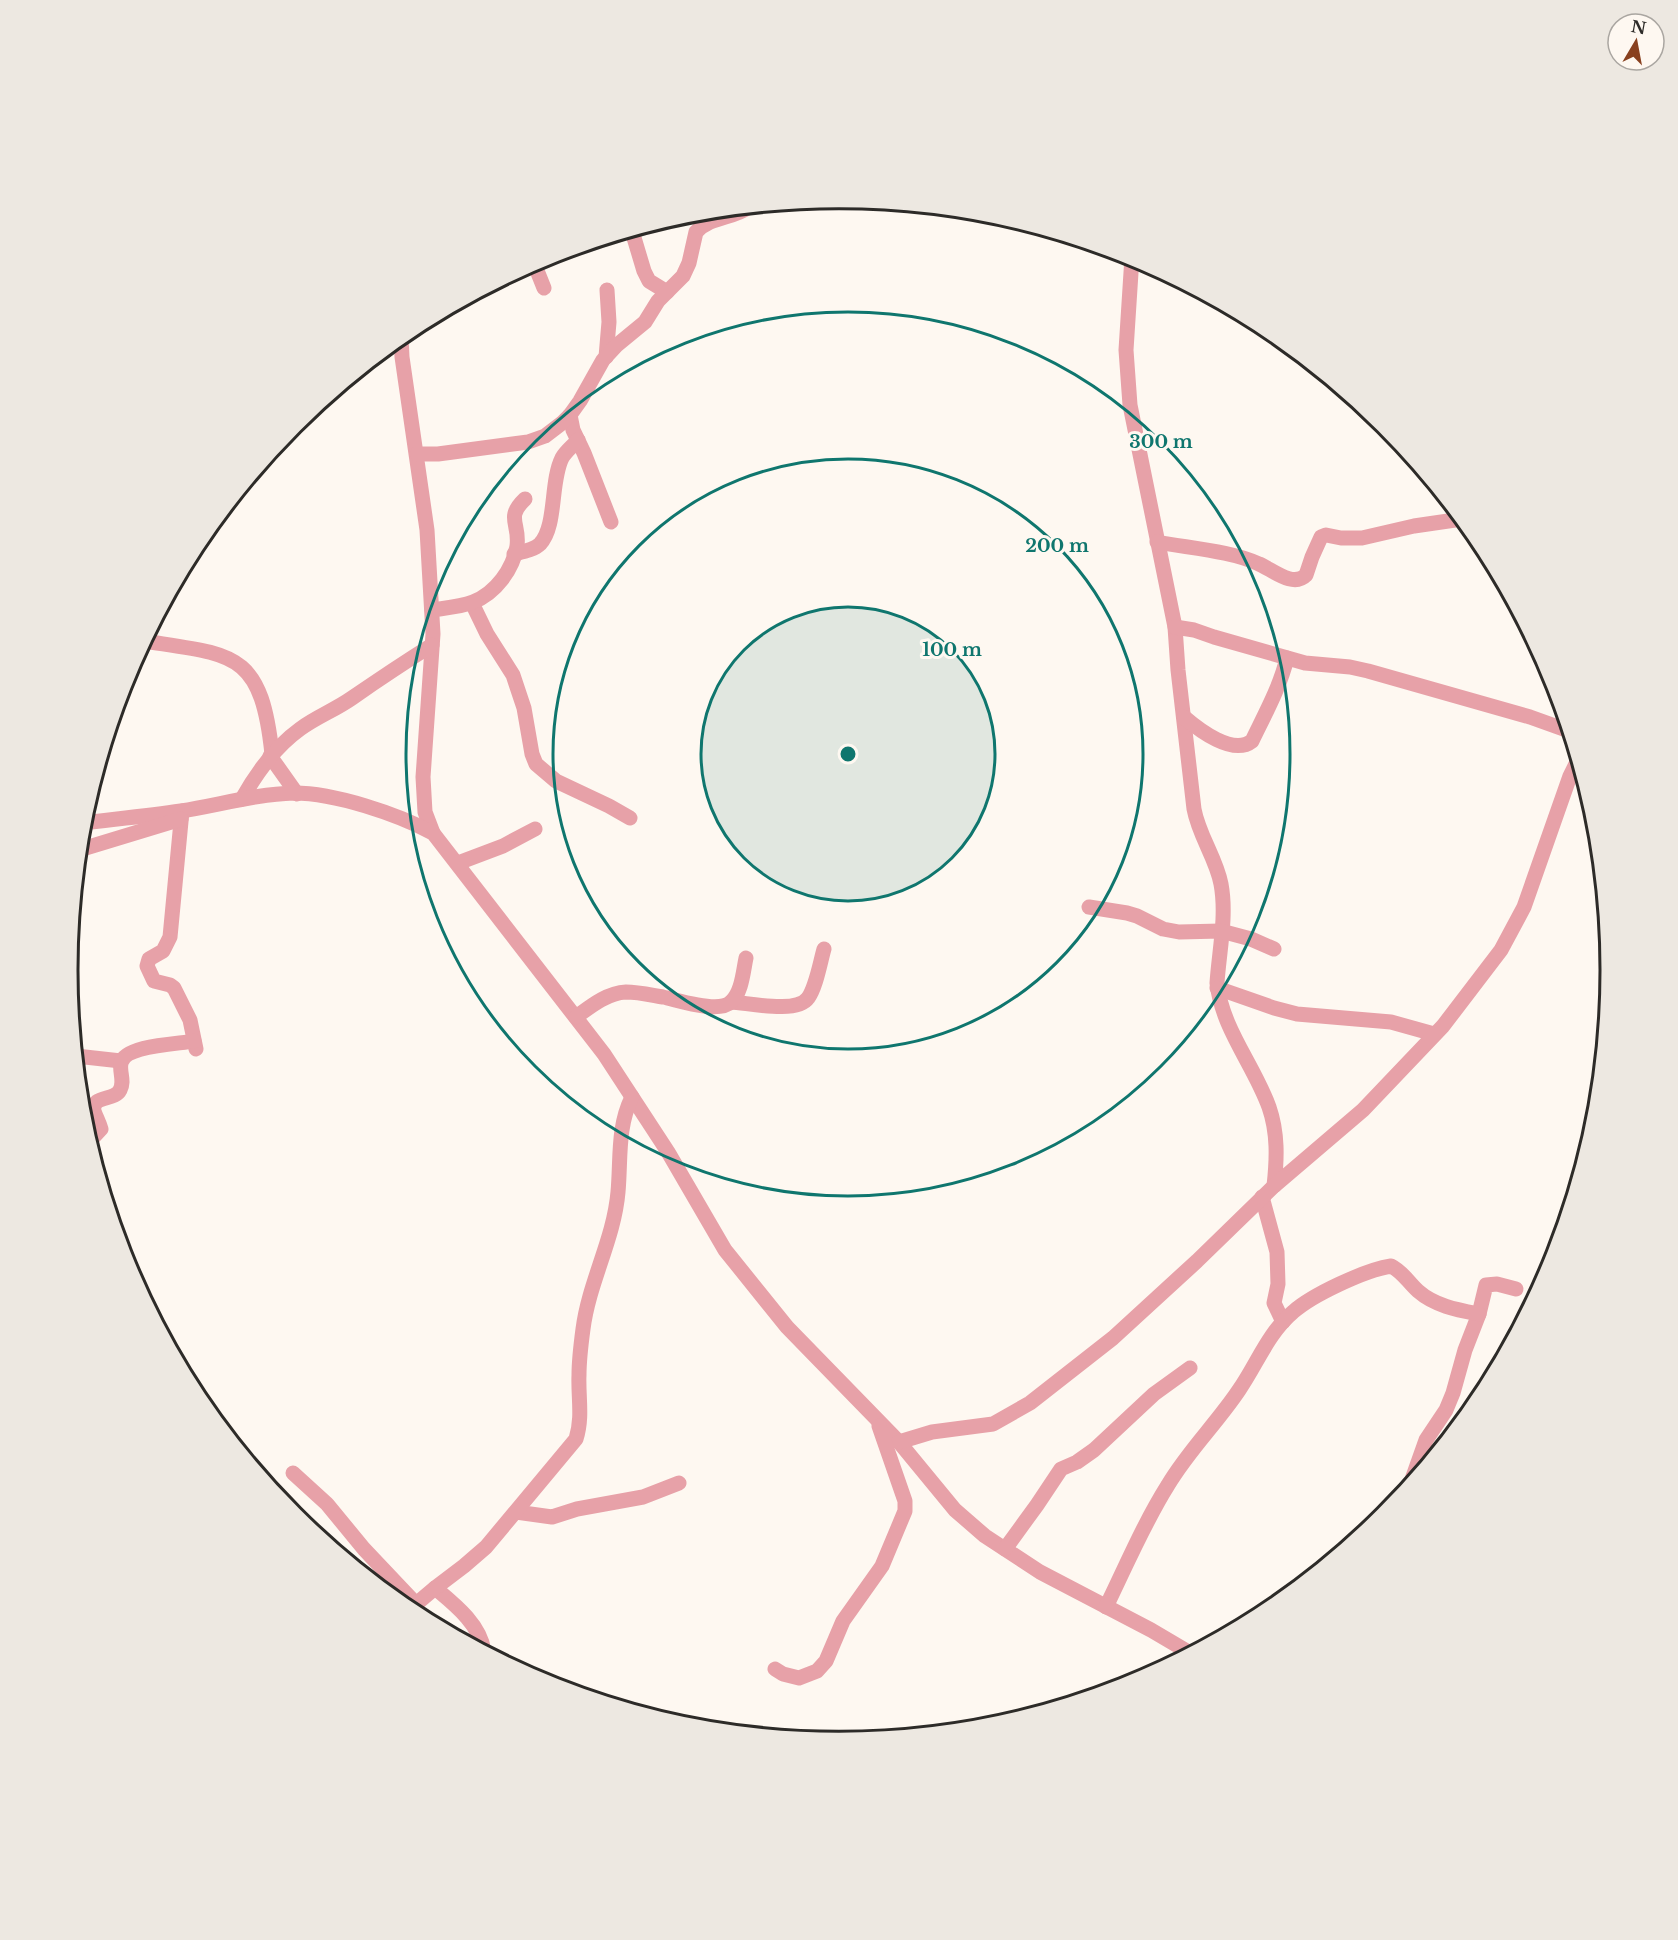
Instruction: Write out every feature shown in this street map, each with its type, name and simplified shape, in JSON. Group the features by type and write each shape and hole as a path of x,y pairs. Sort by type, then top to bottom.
{"street":[{"path":"417,454 438,454 528,442 545,436 570,415 606,357 645,322 658,301 679,282 687,270 696,232 712,221"},
{"path":"634,237 644,271 650,281 667,292"},
{"path":"1131,268 1126,350 1130,405 1175,627 1197,825 1217,869 1221,884 1223,898 1217,988 1225,1017 1268,1106 1275,1131 1277,1156 1274,1186"},
{"path":"537,272 544,288"},
{"path":"606,357 609,333 607,290"},
{"path":"402,347 427,530 432,645 423,777 425,812 434,832 576,1017 668,1152 725,1250 787,1327 898,1442 955,1510 985,1536 1040,1572 1183,1649"},
{"path":"570,415 573,430 611,522"},
{"path":"514,554 540,544 551,517 559,465 564,455 578,441"},
{"path":"432,610 472,603 498,584 508,572 517,545 514,513 516,507 525,499"},
{"path":"1157,542 1257,563 1290,579 1299,580 1306,575 1311,557 1321,537 1326,535 1362,538 1414,526 1453,520"},
{"path":"472,603 487,634 513,675 524,708 532,754 536,764 556,781 630,818"},
{"path":"1175,627 1194,630 1214,638 1305,663 1368,671 1530,717 1561,728"},
{"path":"152,642 218,654 234,660 244,669 254,681 260,694 270,736 271,755 297,794"},
{"path":"242,800 271,755 302,728 351,699 432,645"},
{"path":"1184,717 1204,734 1243,746 1248,744 1252,741 1271,700 1287,658"},
{"path":"898,1442 932,1432 993,1424 1030,1402 1113,1338 1274,1186 1363,1110 1443,1026 1501,950 1524,907 1573,770"},
{"path":"89,847 181,815 242,800 297,794 319,795 349,802 406,819 434,832"},
{"path":"93,822 181,815"},
{"path":"97,1134 101,1129 94,1110 95,1105 98,1100 117,1095 121,1089 121,1061 124,1057 147,1047 195,1045 190,1020 174,988 154,981 147,966 149,959 163,951 170,937 181,815"},
{"path":"458,863 490,851 535,829"},
{"path":"1089,907 1127,913 1163,929 1179,932 1221,931 1251,939 1274,949"},
{"path":"731,1002 784,1007 803,1003 809,998 813,988 824,950"},
{"path":"576,1017 605,997 624,992 696,1005 726,1005 737,994 746,958"},
{"path":"1217,988 1298,1014 1391,1022 1434,1034"},
{"path":"84,1057 121,1061"},
{"path":"417,1604 486,1547 576,1439 580,1427 579,1374 587,1302 607,1242 618,1193 623,1124 632,1097"},
{"path":"1262,1197 1277,1252 1278,1284 1274,1304 1283,1322"},
{"path":"1106,1607 1167,1485 1239,1390 1275,1330 1292,1312 1313,1297 1365,1273 1391,1266 1405,1275 1420,1294 1446,1307 1479,1314"},
{"path":"1417,1464 1426,1440 1446,1410 1453,1394 1486,1285 1497,1284 1516,1288"},
{"path":"1005,1550 1061,1468 1077,1462 1094,1450 1154,1394 1190,1368"},
{"path":"775,1669 783,1674 799,1678 817,1671 825,1661 843,1621 882,1566 895,1537 906,1501 877,1420"},
{"path":"293,1473 327,1504 400,1591"},
{"path":"516,1512 552,1517 577,1509 644,1497 679,1483"},
{"path":"435,1587 464,1614 480,1641"}]}
